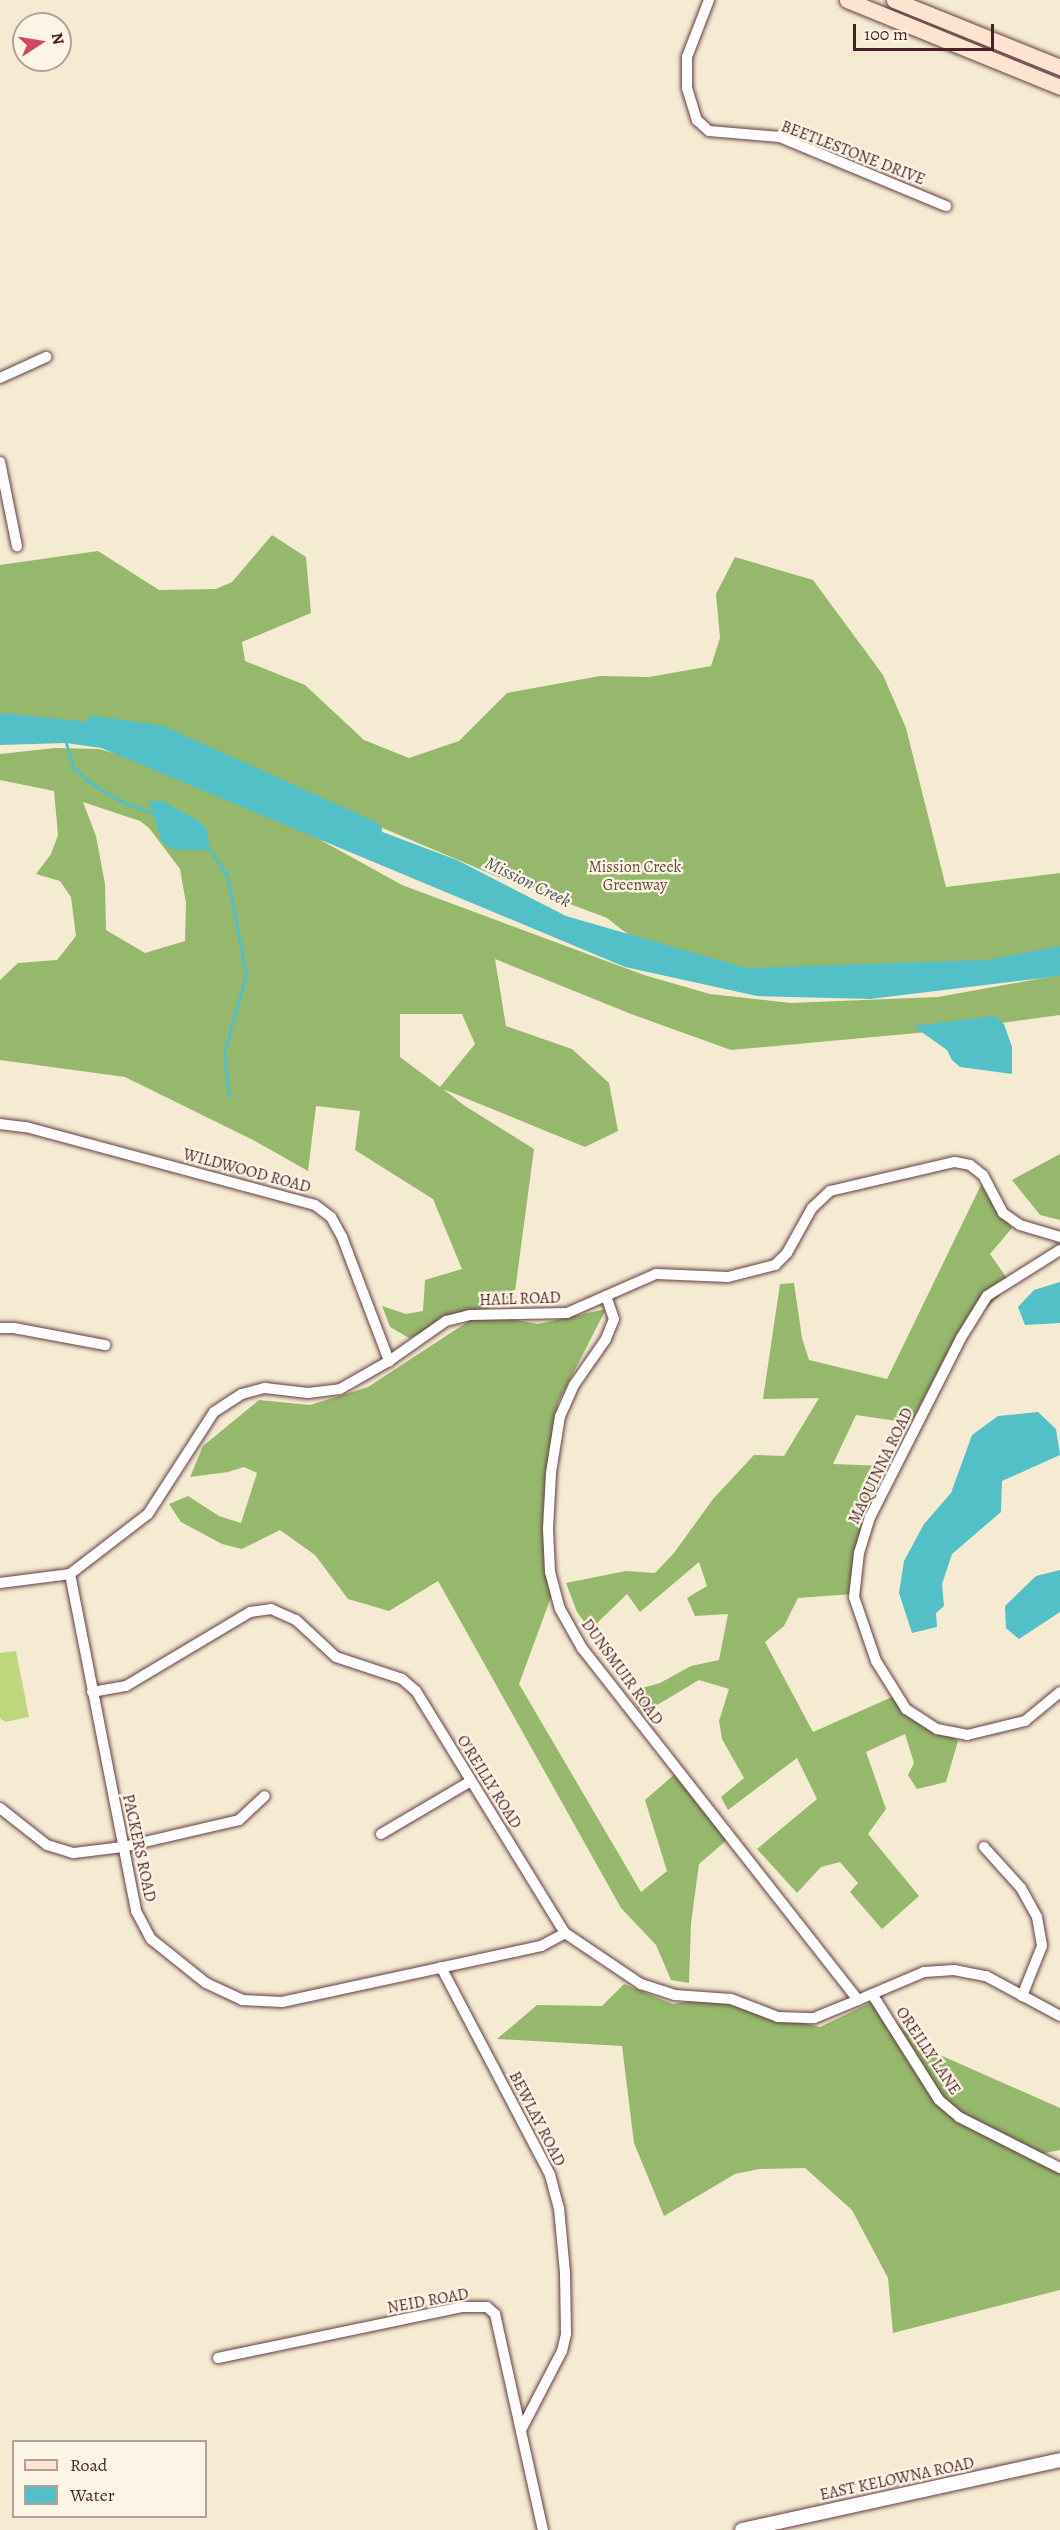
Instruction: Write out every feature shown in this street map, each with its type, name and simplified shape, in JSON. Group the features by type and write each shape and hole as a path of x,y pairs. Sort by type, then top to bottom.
{"main road":[{"path":"847,0 1060,87"},
{"path":"894,0 1060,67"}],"street":[{"name":"BEETLESTONE DRIVE","path":"709,0 687,57 687,88 697,120 706,129 780,137 946,206"},
{"path":"0,378 46,357"},
{"path":"0,462 17,546"},
{"name":"WILDWOOD ROAD","path":"0,1124 26,1127 315,1205 331,1217 342,1237 389,1361"},
{"name":"HALL ROAD","path":"70,1574 148,1514 214,1412 242,1394 265,1388 308,1393 340,1389 389,1361 446,1321 470,1315 567,1313 656,1274 728,1277 775,1265 787,1253 812,1208 830,1191 955,1162 970,1165 983,1175 1003,1213 1020,1225 1060,1237"},
{"name":"MAQUINNA ROAD","path":"1060,1250 987,1296 961,1338 870,1516 859,1553 854,1597 876,1662 906,1709 936,1729 967,1735 1025,1721 1060,1692"},
{"name":"DUNSMUIR ROAD","path":"606,1296 614,1319 606,1339 574,1385 560,1416 551,1473 548,1529 550,1572 560,1609 582,1648 858,2000"},
{"path":"0,1328 14,1328 105,1345"},
{"path":"0,1583 70,1574"},
{"name":"PACKERS ROAD","path":"70,1574 136,1911 151,1939 206,1983 242,2000 282,2002 541,1946 565,1933"},
{"name":"O'REILLY ROAD","path":"92,1692 126,1686 250,1612 271,1610 296,1620 336,1657 402,1679 416,1691 565,1933 641,1984 675,1995 731,1999 778,2017 814,2018 858,2000"},
{"path":"381,1834 471,1781"},
{"path":"0,1808 47,1845 74,1853 123,1847 239,1820 265,1796"},
{"path":"984,1847 1021,1888 1037,1917 1042,1946 1022,1996"},
{"name":"BEWLAY ROAD","path":"441,1967 550,2175 559,2208 565,2273 566,2334 562,2351 521,2430"},
{"path":"858,2000 924,1972 954,1970 986,1976 1060,2016"},
{"name":"OREILLY LANE","path":"872,1994 939,2100 959,2116 1060,2168"},
{"name":"NEID ROAD","path":"218,2358 462,2307 487,2307 495,2314 543,2530"},
{"name":"EAST KELOWNA ROAD","path":"742,2530 1060,2460"}],"green space":[{"name":"Mission Creek Greenway","path":"272,535 306,557 311,613 242,642 245,661 305,685 364,740 409,758 459,741 507,693 600,676 649,677 711,666 720,638 716,594 735,557 813,580 883,675 906,728 946,887 1060,873 1060,947 899,979 815,979 652,953 607,918 496,876 215,757 119,734 0,725 0,565 98,551 159,590 216,589 232,582"},
{"path":"55,748 99,749 142,761 261,807 402,885 644,975 710,994 790,1003 938,997 1060,975 1060,1015 950,1030 731,1050 631,1014 495,959 506,1026 572,1049 609,1083 618,1131 585,1147 443,1089 465,1106 534,1149 514,1299 409,1338 390,1327 382,1306 406,1314 423,1311 425,1280 462,1269 433,1199 355,1150 360,1111 316,1106 308,1171 253,1140 125,1077 0,1060 0,980 18,963 57,960 76,936 71,897 60,881 36,874 51,854 58,835 54,791 0,780 0,754","holes":["83,802 140,821 149,828 180,869 186,903 185,941 145,953 106,930 105,884 96,836","400,1014 462,1014 475,1044 440,1087 400,1057"]},
{"path":"1060,1154 1060,1220 1040,1215 1012,1180"},
{"path":"981,1185 1012,1228 990,1254 1011,1284 953,1342 911,1423 856,1415 833,1464 885,1466 853,1594 798,1598 784,1626 765,1642 813,1732 892,1697 958,1741 946,1782 917,1789 908,1775 914,1763 905,1734 866,1752 886,1809 868,1834 919,1896 882,1929 850,1892 858,1883 840,1862 821,1867 797,1893 757,1849 817,1799 797,1758 728,1810 721,1797 744,1778 722,1739 719,1721 729,1689 699,1680 642,1714 628,1692 660,1683 691,1666 719,1660 728,1614 695,1616 687,1598 707,1586 699,1562 640,1612 627,1594 590,1630 577,1612 566,1583 626,1571 655,1573 674,1553 713,1499 754,1455 784,1456 819,1398 763,1399 780,1284 794,1283 802,1338 809,1360 887,1379"},
{"path":"606,1309 558,1403 543,1515 554,1589 519,1684 641,1892 667,1871 645,1800 676,1773 728,1839 699,1864 691,1923 689,1983 671,1980 656,1945 621,1908 438,1581 389,1611 348,1599 315,1555 280,1530 242,1549 222,1544 181,1522 169,1504 188,1496 219,1516 241,1523 257,1473 244,1467 228,1472 190,1477 203,1446 259,1400 310,1405 368,1387 481,1313 538,1324"},
{"path":"16,1651 29,1717 5,1722 0,1718 0,1653"},
{"path":"624,1984 673,2004 713,1998 759,2013 820,2027 874,2001 922,2047 1060,2108 1060,2150 1039,2154 1060,2167 1060,2290 893,2333 888,2278 852,2210 805,2168 759,2169 735,2174 664,2216 634,2143 622,2046 497,2039 537,2005 602,2006"}],"water":[{"name":"Mission Creek","path":"0,713 100,723 200,754 297,800 457,860 566,916 746,968 987,960 1060,946 1060,976 870,999 757,996 625,967 101,748 66,743 0,745"},
{"path":"149,801 162,801 199,821 206,828 210,850 174,850 162,843"},
{"path":"994,1016 1004,1024 1012,1047 1012,1074 960,1067 952,1060 947,1050 913,1026"},
{"path":"1060,1282 1060,1323 1025,1325 1018,1307 1034,1290"},
{"path":"1038,1412 1056,1429 1060,1455 1002,1481 1001,1512 952,1554 942,1584 944,1606 936,1613 937,1627 912,1633 899,1593 904,1561 924,1524 951,1493 972,1435 998,1416"},
{"path":"1060,1570 1060,1612 1019,1639 1006,1628 1005,1606 1036,1576"}],"waterway":[{"name":"Mission Creek","path":"94,724 160,733 374,830"},
{"path":"66,743 73,767 88,781 120,801 151,812"},
{"path":"210,850 227,875 246,975 224,1053 229,1096"}]}
